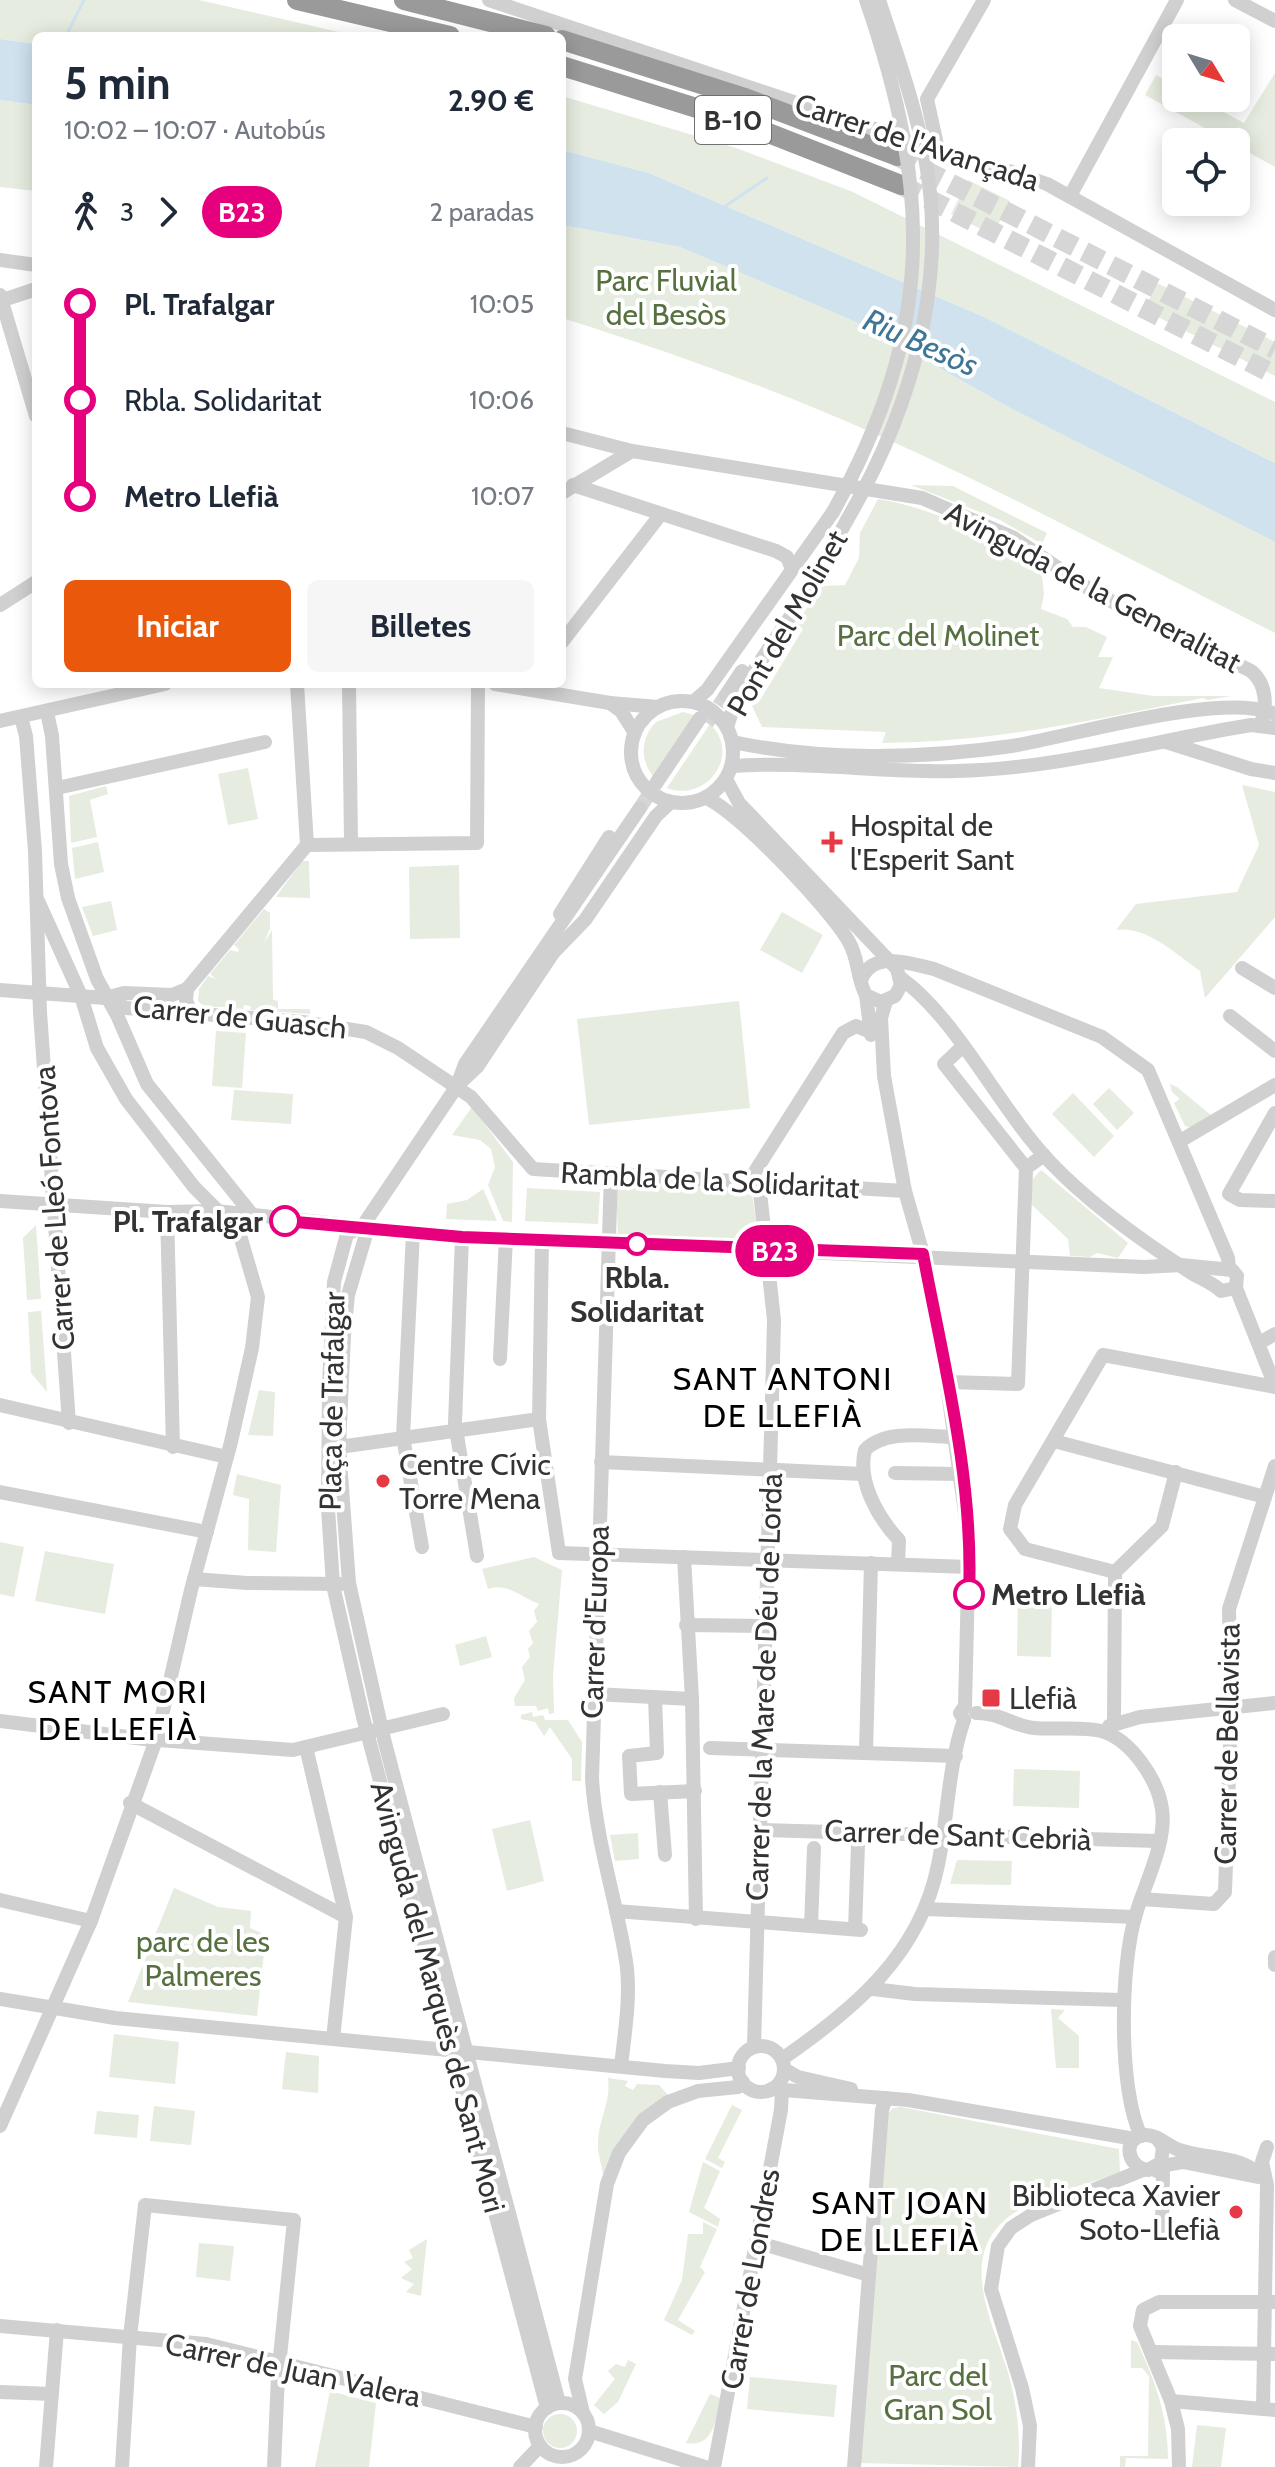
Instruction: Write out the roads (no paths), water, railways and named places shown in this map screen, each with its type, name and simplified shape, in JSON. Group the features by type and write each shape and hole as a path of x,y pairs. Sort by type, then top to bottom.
{"highway":[{"path":"297,0 433,32"},
{"path":"404,0 530,32"},
{"name":"B-10","path":"566,41 745,98 897,156"},
{"name":"B-10","path":"566,67 738,121 901,185"}],"street":[{"name":"Carrer de l'Avançada","path":"489,0 883,132 958,162 1013,172 1070,196 1275,310"},
{"name":"Pont del Molinet","path":"847,520 723,693 790,588 833,512 881,416 895,374 913,282 913,196 905,140 866,0"},
{"name":"Pont del Molinet","path":"727,727 737,696 811,586 881,457 910,379 922,330 931,250 926,159 905,74 879,0"},
{"path":"939,154 927,99 984,0"},
{"path":"1070,196 1177,0"},
{"path":"1235,0 1275,21"},
{"path":"0,260 32,264"},
{"path":"32,290 1,299 32,403"},
{"name":"Avinguda de la Generalitat","path":"566,434 632,451 902,493 961,512 1014,538 1095,593 1251,671 1259,677 1270,712"},
{"path":"590,491 599,449 591,439"},
{"path":"568,489 632,451"},
{"path":"568,489 590,491 776,551 787,557 792,569"},
{"name":"Pont del Molinet","path":"693,702 707,690 833,512"},
{"path":"566,637 661,514"},
{"path":"0,605 32,585"},
{"path":"191,1012 186,1001 187,989 307,845 297,688"},
{"path":"349,688 351,843"},
{"path":"307,845 477,843 478,688"},
{"path":"538,688 610,703 658,707 675,701 707,707 727,727 733,742 729,772 739,803 857,925 897,969 902,979 924,997 1044,1155 1081,1191 1181,1265 1228,1292 1236,1288"},
{"path":"0,721 47,712 110,690"},
{"path":"610,703 621,711 635,733"},
{"path":"550,950 571,892 637,796 640,782 631,749 635,733 658,707"},
{"path":"640,782 659,798 689,803 706,798 729,772 765,764 967,771 1028,766 1162,741 1267,727 1270,712 1196,711 1011,746 919,754 766,749 733,742"},
{"path":"47,712 57,788 61,864 68,898 105,998 117,1015 147,1084 254,1217"},
{"name":"Carrer de Lleó Fontova","path":"21,717 26,736 38,901 39,994 69,1423"},
{"path":"661,784 704,721"},
{"path":"1162,741 1251,769 1275,773"},
{"path":"57,788 265,742"},
{"path":"706,798 730,812 837,925 852,948 866,995 878,1070 884,1076"},
{"path":"550,950 585,920 656,816 671,802"},
{"path":"362,1227 457,1086 477,1067 643,810"},
{"path":"0,2126 91,1921 130,1803 157,1737 194,1579 227,1457 252,1348 258,1297 239,1232 216,1211 126,1099 97,1048 81,996 38,901"},
{"path":"852,948 857,925"},
{"path":"862,978 872,964 906,962 934,969 1102,1037 1148,1070 1228,1258 1224,1270 1215,1278 1217,1287"},
{"path":"1242,968 1275,988"},
{"path":"776,2090 783,2064 873,1989 925,1909 944,1834 956,1756 968,1713 970,1567 961,1474 923,1254 905,1191 884,1076 881,1018 902,979"},
{"name":"Carrer de Guasch","path":"0,990 105,998 124,993 172,995 187,989"},
{"path":"866,995 876,1001 908,996 942,1020"},
{"name":"Carrer de Guasch","path":"105,998 126,1008 191,1012 366,1032 457,1086"},
{"path":"1230,1016 1275,1051"},
{"path":"754,1182 843,1033 853,1026 871,1032"},
{"path":"947,1382 1018,1384 1026,1168 944,1064 962,1047"},
{"path":"1180,1141 1275,1085"},
{"name":"Rambla de la Solidaritat","path":"457,1086 495,1121 522,1159 533,1169 905,1191"},
{"path":"1275,1113 1229,1194 1240,1200 1275,1201"},
{"path":"1026,1168 1044,1155"},
{"name":"Carrer d'Europa","path":"611,1174 596,1553 594,1822 626,1958 621,2066"},
{"name":"Carrer de la Mare de Déu de Lorda","path":"754,1182 774,1320 754,2047"},
{"path":"0,1201 167,1212 216,1211 462,1237 1181,1265 1224,1270 1237,1276 1236,1288 1275,1386"},
{"path":"167,1212 173,1447"},
{"path":"239,1232 254,1217"},
{"name":"Plaça de Trafalgar","path":"333,1585 328,1498 334,1282 347,1234 362,1227 365,1238 345,1320 339,1447 349,1583"},
{"path":"413,1233 403,1437 422,1547"},
{"path":"462,1237 455,1368 457,1429 477,1556"},
{"path":"500,1359 506,1238"},
{"path":"542,1239 539,1419 559,1553 970,1567"},
{"path":"1259,1343 1275,1334"},
{"path":"1115,1572 1025,1549 1010,1529 1015,1505 1103,1355 1275,1386"},
{"path":"0,1405 227,1457"},
{"path":"339,1447 539,1419"},
{"path":"898,1564 899,1540 878,1513 863,1474 865,1450 876,1441 896,1437 956,1437"},
{"path":"1054,1441 1265,1497"},
{"path":"601,1462 863,1474"},
{"name":"Carrer de Bellavista","path":"1141,1899 1214,1904 1225,1892 1231,1709 1229,1609 1275,1466"},
{"path":"1151,2169 1164,2152 1138,2137 1131,2116 1123,2000 1135,1917 1158,1841 1163,1812 1157,1785 1138,1757 1108,1727 1115,1572 1162,1526 1176,1472"},
{"path":"895,1473 961,1474"},
{"path":"0,1492 207,1532"},
{"path":"684,1557 692,1699 696,1919"},
{"path":"866,1752 871,1563"},
{"path":"194,1579 333,1585 349,1583"},
{"name":"Avinguda del Marquès de Sant Mori","path":"349,1583 375,1731"},
{"name":"Avinguda del Marquès de Sant Mori","path":"333,1585 461,2050 553,2405"},
{"path":"686,1625 764,1626"},
{"path":"594,1694 692,1699"},
{"path":"655,1697 657,1753 629,1756 631,1794 695,1791"},
{"path":"968,1713 989,1713 1030,1728 1108,1727 1275,1703"},
{"path":"0,1721 144,1739 157,1737 293,1750 443,1714"},
{"path":"306,1747 346,1917 333,2039"},
{"path":"710,1748 956,1756"},
{"path":"660,1792 665,1855"},
{"path":"130,1803 346,1917"},
{"name":"Carrer de Sant Cebrià","path":"758,1830 1158,1841"},
{"path":"616,1911 858,1930 858,1845"},
{"path":"811,1926 814,1848"},
{"path":"0,1900 91,1921"},
{"path":"925,1909 1135,1917"},
{"path":"1275,1957 1275,1965"},
{"path":"873,1989 915,1994 1123,2000"},
{"path":"0,1999 115,2018 741,2075 756,2091 886,2098"},
{"path":"583,2413 553,2405 536,2427 540,2446 548,2454 569,2462 583,2448 589,2431 575,2379 604,2199 619,2153 643,2120 668,2102 698,2091 738,2087 743,2055 754,2047 767,2047 798,2077 886,2098 1030,2124 1138,2137 1185,2152 1235,2161 1253,2167 1270,2180"},
{"name":"Carrer de Londres","path":"714,2467 756,2242 776,2090"},
{"path":"854,2467 882,2110 886,2098"},
{"path":"1030,2124 1047,2131 1117,2144 1129,2153 1133,2164 1163,2174 1162,2226"},
{"path":"1129,2153 1138,2137"},
{"path":"1235,2161 1271,2144"},
{"path":"1171,2401 1269,2409 1270,2180 1262,2162 1271,2144"},
{"path":"1028,2467 1030,2426 1022,2388 991,2289 998,2246 1011,2228 1031,2215 1151,2169 1183,2162 1270,2180"},
{"path":"122,2467 130,2337 145,2205 294,2220 279,2362 274,2467"},
{"path":"756,2242 869,2275"},
{"path":"1179,2467 1178,2429 1171,2401 1153,2352 1141,2332 1140,2316 1150,2304 1270,2302"},
{"name":"Carrer de Juan Valera","path":"0,2326 206,2344 536,2427"},
{"path":"46,2467 57,2330"},
{"path":"1153,2352 1270,2354"},
{"path":"0,2392 52,2394"},
{"path":"589,2431 705,2467"},
{"path":"520,2467 540,2446"}],"water":[{"path":"0,39 32,43 32,104 0,100"},
{"name":"Riu Besòs","path":"566,151 649,173 984,317 1275,463 1275,542 1012,409 863,325 680,247 566,226"}],"waterway":[{"path":"68,32 84,0"},
{"path":"724,207 767,178"}],"tunnel":[{"path":"897,156 1275,349"},
{"path":"901,185 1275,375"},
{"path":"707,723 726,695"},
{"path":"640,808 657,782"}],"place":[{"name":"Hospital de l'Esperit Sant","path":"832,842"},
{"name":"Pl. Trafalgar","path":"285,1221"},
{"name":"Rbla. Solidaritat","path":"637,1244"},
{"name":"Centre Cívic Torre Mena","path":"383,1481"},
{"name":"Metro Llefià","path":"969,1594"},
{"name":"Llefià","path":"991,1698"},
{"name":"Biblioteca Xavier Soto-Llefià","path":"1236,2212"}],"district":[{"name":"SANT ANTONI DE LLEFIÀ","path":"783,1396"},
{"name":"SANT MORI DE LLEFIÀ","path":"118,1710"},
{"name":"SANT JOAN DE LLEFIÀ","path":"900,2220"}],"park label":[{"name":"Parc Fluvial del Besòs","path":"666,297"},
{"name":"Parc del Molinet","path":"938,635"},
{"name":"parc de les Palmeres","path":"203,1958"},
{"name":"Parc del Gran Sol","path":"938,2392"}]}
